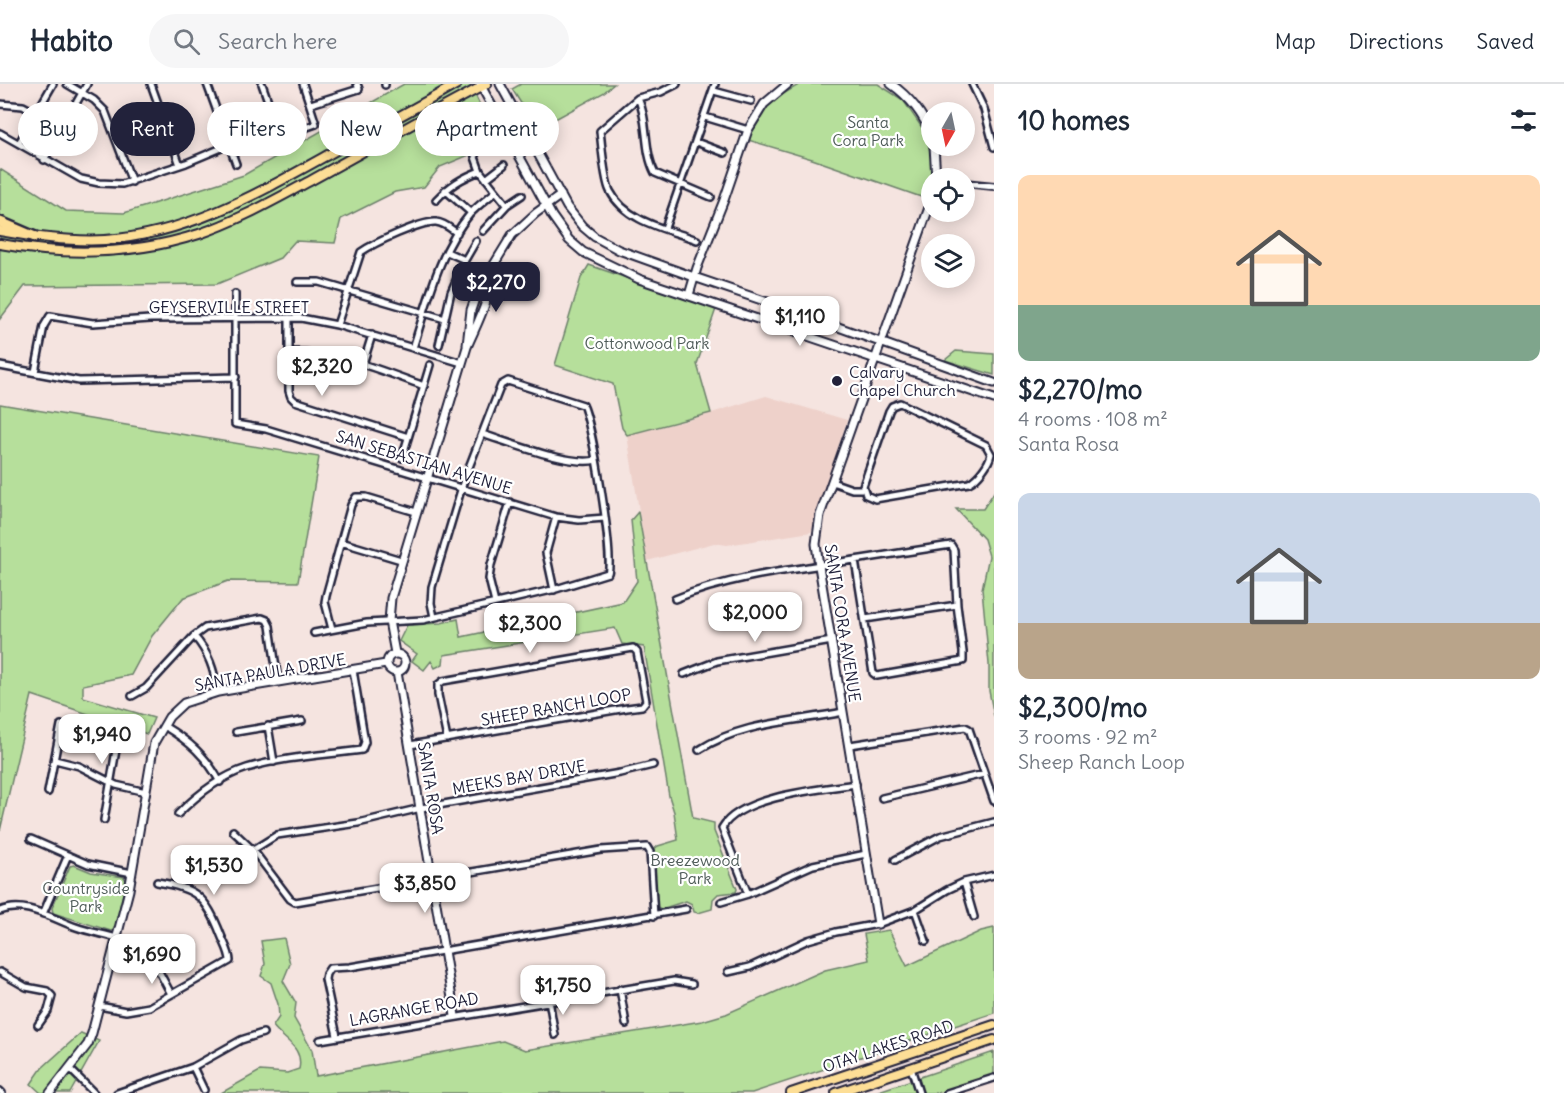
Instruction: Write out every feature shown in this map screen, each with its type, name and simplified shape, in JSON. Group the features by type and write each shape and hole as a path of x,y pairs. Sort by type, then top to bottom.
{"highway":[{"path":"0,222 35,237"}],"main road":[{"path":"0,231 35,237 105,240 176,227 254,196 457,84"},
{"path":"0,244 50,251 107,251 140,248 200,234 258,209 482,85"},
{"name":"OTAY LAKES ROAD","path":"791,1093 994,1025"},
{"name":"OTAY LAKES ROAD","path":"836,1093 994,1040"}],"street":[{"path":"42,102 53,84"},
{"path":"67,84 99,103 108,115 132,182"},
{"path":"44,160 87,84"},
{"path":"151,84 180,165"},
{"path":"207,84 213,102"},
{"path":"262,84 268,102"},
{"path":"307,127 316,124 304,86 312,84"},
{"path":"500,84 561,195 582,226 595,237 619,250 994,383"},
{"path":"677,84 661,92 638,98 600,131 609,189 620,204 635,216 697,240"},
{"path":"664,228 715,84"},
{"path":"689,295 748,130 764,104 788,84"},
{"path":"891,84 917,107 921,115"},
{"path":"973,84 993,133 994,147"},
{"path":"482,85 546,206 569,240 583,252 639,279 994,399"},
{"path":"311,105 358,86"},
{"path":"714,91 751,101"},
{"path":"638,98 644,110 653,169 657,175 711,196"},
{"path":"0,104 18,106"},
{"path":"705,117 748,130"},
{"path":"0,133 18,142"},
{"path":"696,142 725,153"},
{"path":"38,156 81,179 109,184 132,182 207,154"},
{"path":"233,156 236,165"},
{"path":"475,157 480,171 507,205"},
{"path":"486,179 504,165"},
{"path":"436,200 460,179 480,171"},
{"path":"975,184 994,186"},
{"path":"445,190 471,213"},
{"path":"414,348 436,274 447,252 471,213 495,192"},
{"path":"483,231 507,205 522,195"},
{"path":"467,347 467,333 481,280 490,271 512,235 561,195"},
{"path":"338,325 358,258 371,245 432,222 445,225 457,233"},
{"name":"SANTA CORA AVENUE","path":"878,924 819,566 816,532 874,358 897,301 924,222"},
{"path":"439,345 452,292 465,260 476,241"},
{"path":"447,252 465,260"},
{"path":"395,653 389,621 391,598 467,347 483,313 490,285 490,271"},
{"path":"297,282 319,282 446,319"},
{"path":"0,366 79,381 236,377 235,294"},
{"name":"GEYSERVILLE STREET","path":"35,372 44,326 50,316 93,323 150,319 301,318 338,325 462,363"},
{"path":"289,318 289,391 291,397 408,437"},
{"path":"363,364 372,335"},
{"path":"289,352 310,351 363,364 424,386"},
{"path":"402,458 430,365"},
{"name":"SAN SEBASTIAN AVENUE","path":"236,377 235,424 266,429 556,517 579,520 605,518"},
{"path":"314,633 367,622 412,621 434,617 554,590 608,573 609,556 605,518 596,460 587,414 583,405 508,381 501,385 462,488 432,587 431,603 434,617"},
{"path":"903,403 986,445 991,454 990,459 969,483 875,499 866,495 864,489 863,486 889,411 895,404 903,403"},
{"path":"482,434 560,458 588,462 596,460"},
{"path":"832,482 852,489 864,489"},
{"path":"332,629 326,596 351,505 356,497 366,497 416,512"},
{"path":"495,603 489,579 491,565 510,502"},
{"path":"554,590 546,553 556,517"},
{"path":"341,542 401,560"},
{"path":"675,599 697,589 722,582 951,544 954,550 963,662 877,676 873,673 855,560"},
{"path":"865,619 957,605"},
{"path":"132,696 146,688 194,636 205,628 262,618 267,620 270,626 278,681"},
{"path":"194,636 212,663 218,692"},
{"path":"684,674 717,661 832,641"},
{"name":"SHEEP RANCH LOOP","path":"410,745 447,739 642,706 646,701 637,652 633,648 443,681 438,685 438,695 447,739"},
{"path":"395,653 403,656 405,661 404,667 397,672 389,669 387,664 387,658 395,653"},
{"name":"SANTA PAULA DRIVE","path":"50,1093 88,1044 132,873 154,744 175,710 184,703 218,692 387,664"},
{"path":"178,814 194,798 246,768 362,750 365,742 353,670"},
{"name":"SANTA ROSA","path":"397,672 455,1016"},
{"path":"699,750 723,736 745,729 843,712"},
{"path":"236,732 302,721"},
{"path":"48,792 61,724"},
{"path":"164,726 193,746 208,762 220,782"},
{"path":"268,726 274,762"},
{"path":"850,745 965,727 969,729 994,801"},
{"path":"104,820 116,750"},
{"path":"55,760 80,766 124,788 146,792"},
{"name":"MEEKS BAY DRIVE","path":"253,850 277,835 358,823 421,808 653,765"},
{"path":"882,798 984,774"},
{"path":"748,894 722,828 727,819 782,795 856,784"},
{"path":"895,860 940,836 994,822"},
{"path":"233,831 253,850 295,902 601,850 647,847 650,852 654,915"},
{"path":"31,839 88,864 132,873"},
{"path":"721,902 748,894 813,865 866,854"},
{"path":"43,914 68,855"},
{"path":"728,972 750,967 808,940 878,924 915,910 964,882 994,875"},
{"path":"99,1006 123,1011 153,1006 230,961 214,920 202,900 180,886 157,882"},
{"path":"964,882 974,916"},
{"path":"0,911 12,907 26,908 77,928 117,938"},
{"path":"337,1036 325,979 330,968 350,967 686,909"},
{"path":"915,910 926,941"},
{"path":"155,964 171,994"},
{"path":"0,972 26,987 47,991 52,996 48,1011 38,1025"},
{"name":"LAGRANGE ROAD","path":"320,1040 620,989 674,981 692,984"},
{"path":"620,989 626,1024"},
{"path":"549,1000 555,1035"},
{"path":"117,1093 193,1067 241,1040 263,1033"},
{"path":"193,1067 204,1090"},
{"path":"911,1068 919,1093"},
{"path":"70,1069 94,1093"},
{"path":"946,1093 994,1078"}],"shaded area":[{"path":"766,396 847,420 811,532 727,545 714,543 647,561 627,435 689,420"}],"green space":[{"path":"404,84 470,84 479,102 415,102 415,156 467,156 440,167 424,187 395,192 341,219 335,243 295,241 280,258 217,284 25,286 0,319 0,169 66,211 124,213 244,175 277,156 307,156 307,139 319,132 319,156 403,156 403,102 372,102"},
{"path":"521,84 614,84 603,93 559,117 559,102 520,102 512,89"},
{"name":"Santa Cora Park","path":"800,84 878,84 903,100 921,126 921,156 931,156 933,162 932,168 921,168 921,197 812,159 748,140 757,116 773,100"},
{"name":"Cottonwood Park","path":"589,265 716,309 697,364 711,413 627,435 622,428 613,384 555,365 581,278"},
{"path":"956,351 994,354 994,375 945,360"},
{"path":"0,404 319,457 298,582 228,581 183,598 152,636 131,675 83,685 83,697 154,718 147,734 32,695 0,831"},
{"path":"994,492 994,716 989,691 989,664 982,589 989,556 984,539 956,509 983,509"},
{"name":"Breezewood Park","path":"638,512 693,818 714,823 714,831 737,889 736,892 718,894 713,899 712,909 698,913 694,912 692,904 686,901 661,909 657,907 653,850 658,846 678,840 644,647 622,644 615,628 444,655 443,664 435,668 431,661 424,670 412,661 417,654 399,641 407,625 441,623 458,619 461,637 623,602 637,581 631,520"},
{"name":"Countryside Park","path":"74,865 91,872 124,877 126,880 115,929 111,931 53,913 52,908 70,866"},
{"path":"994,928 994,1013 752,1093 221,1093 260,1071 287,1073 299,1069 300,1061 296,1049 273,1026 279,1017 278,1004 271,983 261,976 265,964 261,941 284,938 290,964 283,981 296,1003 294,1018 312,1050 316,1076 503,1041 525,1050 702,1021 726,1014 825,970 869,960 864,934 889,930 907,966 981,931"},
{"path":"81,1033 99,1041 70,1093 41,1093 31,1084 42,1068"},
{"path":"994,1052 994,1075 937,1093 873,1093"}],"place":[{"name":"Calvary Chapel Church","path":"837,381"}]}
